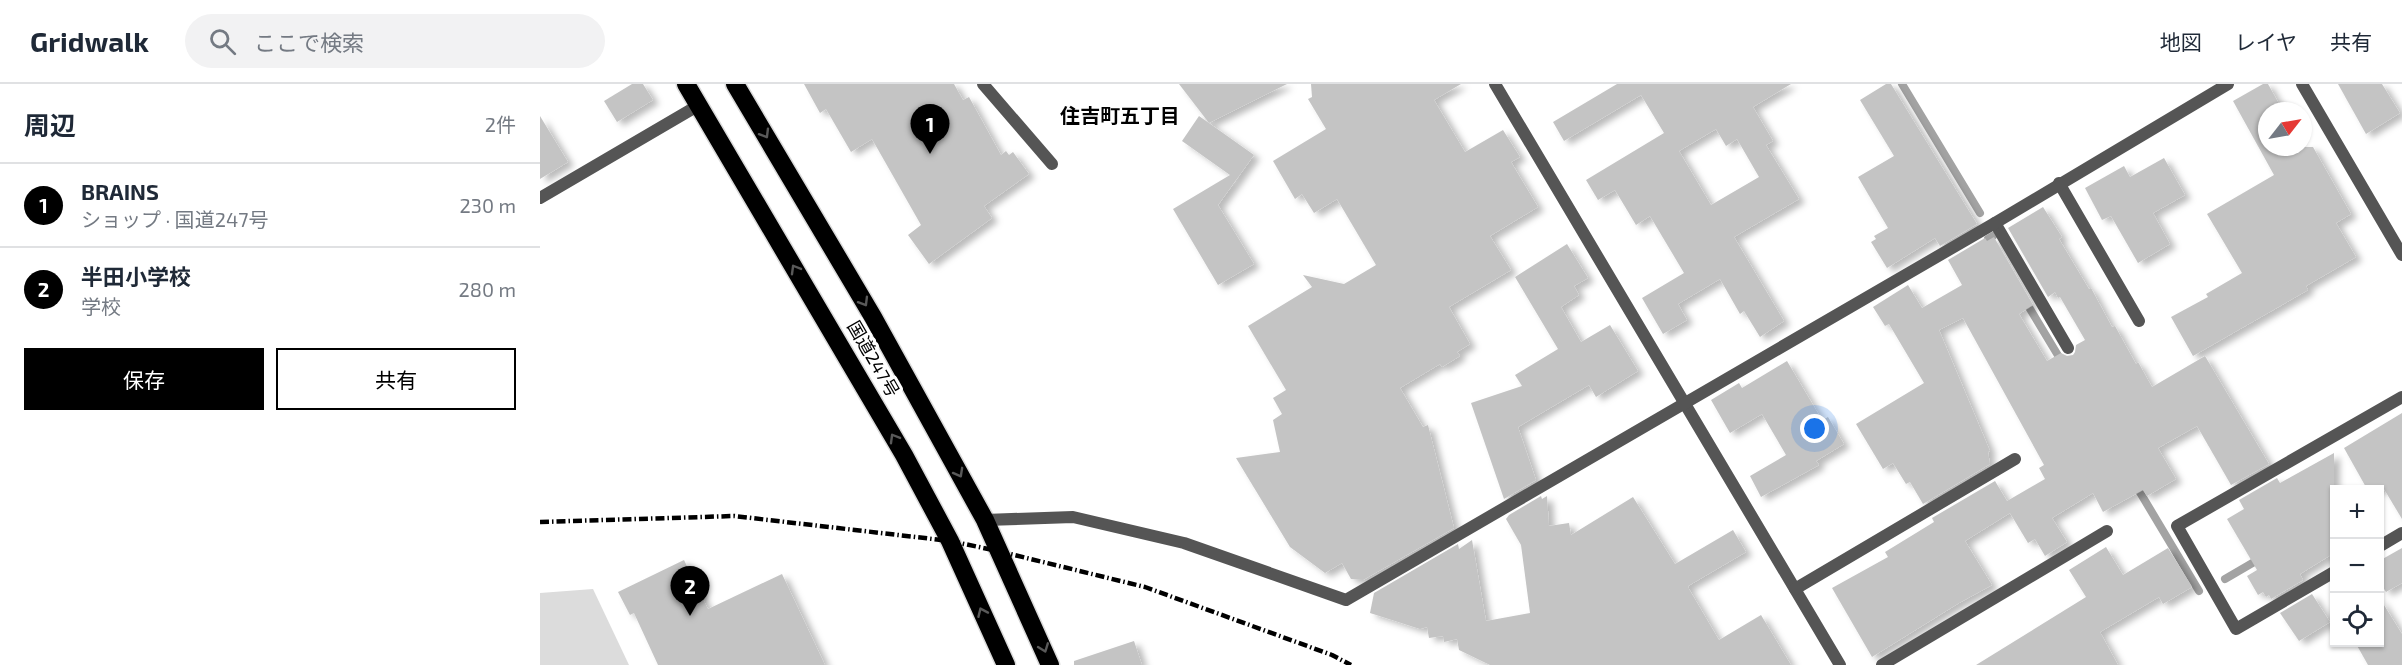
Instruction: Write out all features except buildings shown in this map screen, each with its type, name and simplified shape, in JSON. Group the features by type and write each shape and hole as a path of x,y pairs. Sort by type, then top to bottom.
{"highway":[{"name":"国道247号","path":"686,84 904,455 950,541 1006,665"},
{"name":"国道247号","path":"735,84 873,317 985,520 1040,638 1050,665"}],"street":[{"path":"982,84 1052,164"},
{"path":"1495,84 1686,402 1840,665"},
{"path":"985,520 1073,517 1184,543 1346,600 1995,223 2228,84"},
{"path":"2302,84 2402,255"},
{"path":"540,198 699,105"},
{"path":"2059,183 2139,321"},
{"path":"1995,223 2068,348"},
{"path":"2330,574 2236,629 2177,526 2402,397"},
{"path":"1795,590 2016,459"},
{"path":"1882,665 2108,531"},
{"path":"2384,543 2402,533"}],"shaded area":[{"path":"593,589 629,665 540,665 540,593"}],"waterway":[{"path":"1902,84 1980,213"},
{"path":"1993,236 1988,239 1995,249"},
{"path":"2024,299 2062,362"},
{"path":"2135,484 2199,591"},
{"path":"2225,579 2261,558"}],"railway":[{"path":"540,522 734,516 950,541 1145,587 1332,655 1351,665"}],"place":[{"name":"BRAINS","path":"930,154"},
{"name":"半田小学校","path":"690,616"}],"district":[{"name":"住吉町五丁目","path":"1120,116"}]}
